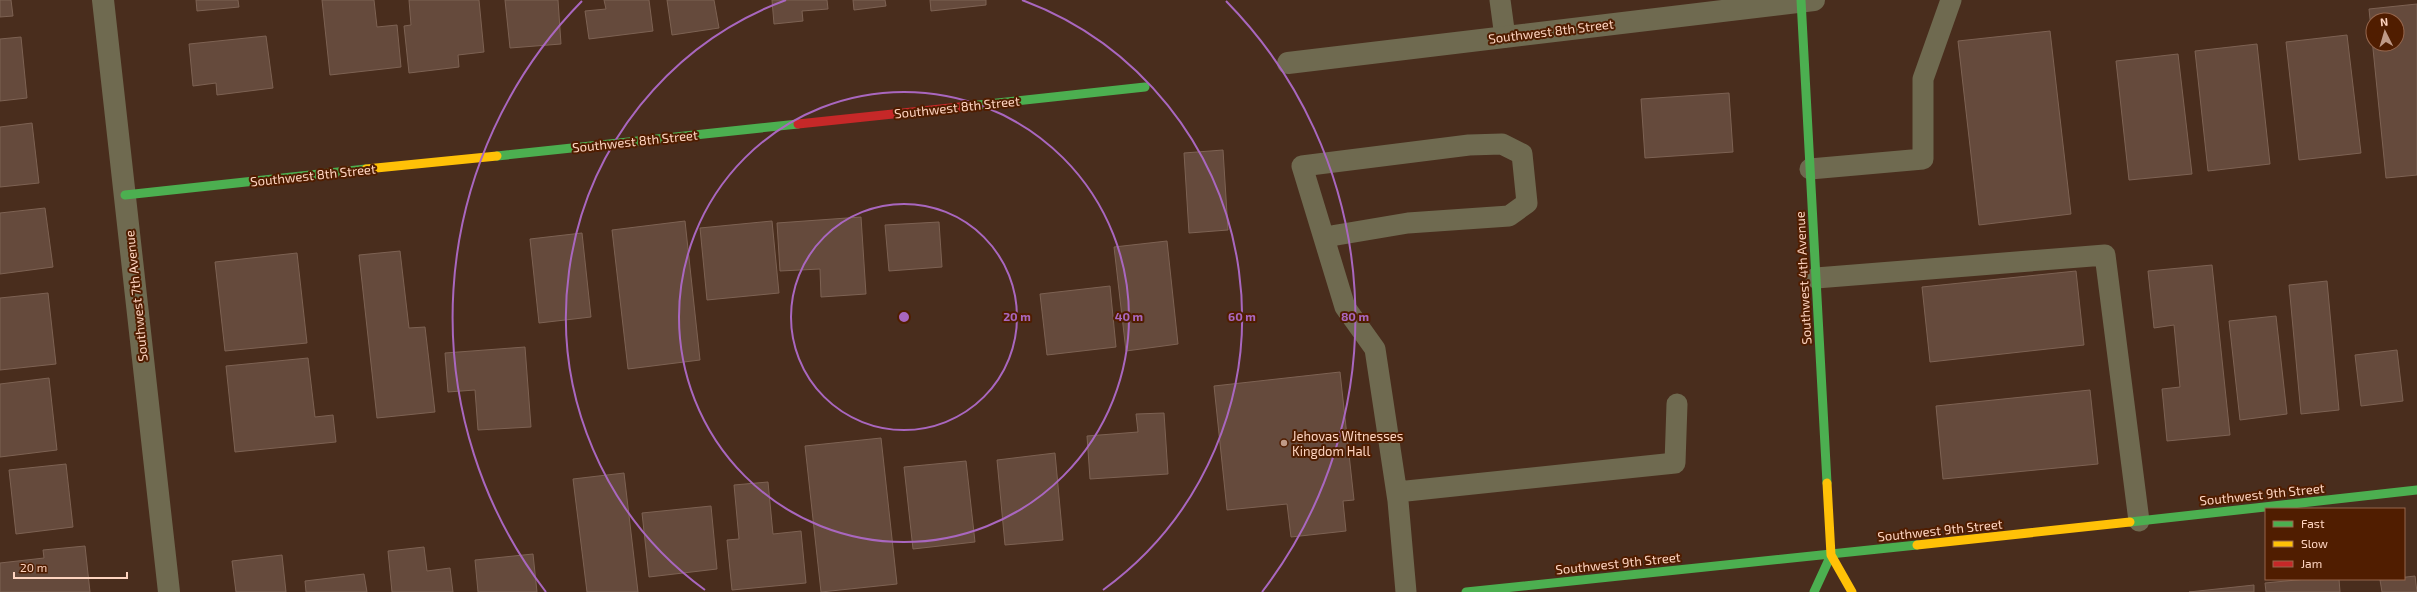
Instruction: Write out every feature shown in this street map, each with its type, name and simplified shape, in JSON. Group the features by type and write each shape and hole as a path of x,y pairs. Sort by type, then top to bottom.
{"street":[{"name":"Southwest 7th Avenue","path":"103,0 169,592"},
{"name":"Southwest 8th Street","path":"1288,63 1805,0"},
{"name":"Southwest 4th Avenue","path":"1805,0 1810,169 1831,555 1852,592"},
{"name":"Southwest 8th Street","path":"125,195 1145,87"},
{"name":"Southwest 9th Street","path":"1466,592 1831,555 2417,490"},
{"name":"Southwest 4th Avenue","path":"1814,592 1831,555"}],"lane":[{"path":"1500,0 1505,37"},
{"path":"1810,169 1923,159 1923,79 1951,0"},
{"path":"1325,238 1408,223 1509,216 1527,203 1522,154 1502,144 1469,145 1302,166 1345,307 1374,349 1397,492 1406,592"},
{"path":"1816,278 2105,255 2139,521"},
{"path":"1397,492 1675,463 1677,404"}],"building":[{"path":"0,0 11,0 13,16 0,17"},
{"path":"196,0 238,0 239,7 197,11"},
{"path":"322,0 374,0 377,27 397,25 401,67 330,75"},
{"path":"409,0 479,0 484,52 458,55 459,67 409,73 404,26 411,25"},
{"path":"505,0 558,0 561,44 510,48"},
{"path":"604,0 649,0 653,31 589,39 585,11 606,9"},
{"path":"667,0 714,0 719,28 672,35"},
{"path":"772,0 827,0 828,9 802,11 803,21 774,24"},
{"path":"853,0 885,0 886,6 854,10"},
{"path":"930,0 986,0 986,5 931,11"},
{"path":"2417,4 2417,175 2386,178 2373,52 2405,52 2405,12 2369,12 2369,9"},
{"path":"2050,31 2071,214 1979,225 1958,41"},
{"path":"2347,35 2361,153 2299,160 2286,42"},
{"path":"266,36 273,88 217,95 216,83 193,86 189,44"},
{"path":"21,37 27,98 0,101 0,39"},
{"path":"2257,44 2270,164 2208,171 2195,51"},
{"path":"2178,54 2192,174 2129,180 2116,61"},
{"path":"1729,93 1733,152 1645,158 1641,99"},
{"path":"32,123 39,183 0,187 0,127"},
{"path":"1223,150 1228,230 1189,233 1184,153"},
{"path":"45,208 53,267 0,274 0,213"},
{"path":"861,217 866,294 821,297 820,269 780,271 777,223"},
{"path":"685,221 700,360 628,369 612,230"},
{"path":"772,221 779,293 707,300 700,228"},
{"path":"939,222 942,267 889,271 885,225"},
{"path":"582,233 591,317 539,323 530,239"},
{"path":"1167,241 1178,344 1126,351 1114,247"},
{"path":"400,251 409,328 425,327 435,412 377,418 359,255"},
{"path":"297,253 307,343 225,351 215,262"},
{"path":"2212,265 2230,435 2167,441 2162,389 2180,387 2174,325 2154,328 2148,271"},
{"path":"2076,271 2084,345 1930,362 1922,287"},
{"path":"2327,281 2339,410 2301,414 2289,285"},
{"path":"1110,286 1116,347 1047,355 1040,294"},
{"path":"48,293 56,364 0,370 0,298"},
{"path":"2276,316 2287,414 2240,420 2229,321"},
{"path":"525,347 531,427 478,430 475,390 448,392 445,353"},
{"path":"2397,350 2403,401 2361,406 2355,355"},
{"path":"308,358 315,417 333,415 336,442 235,452 226,366"},
{"name":"Jehovas Witnesses Kingdom Hall","path":"1340,372 1354,500 1343,501 1346,531 1291,537 1287,504 1227,510 1214,386"},
{"path":"49,378 57,450 0,457 0,384"},
{"path":"2090,390 2098,464 1943,479 1936,406"},
{"path":"1164,413 1168,474 1090,479 1087,436 1138,432 1136,414"},
{"path":"881,438 897,584 821,592 805,446"},
{"path":"1055,453 1063,540 1005,545 997,460"},
{"path":"966,461 975,542 913,549 904,467"},
{"path":"66,464 73,527 16,534 9,470"},
{"path":"624,473 638,592 587,592 573,479"},
{"path":"768,482 773,534 801,531 806,583 732,590 727,540 739,539 734,485"},
{"path":"711,506 717,569 649,577 642,513"},
{"path":"85,546 90,592 0,592 0,563 44,558 43,550"},
{"path":"424,547 427,571 450,568 453,592 392,592 388,551"},
{"path":"533,554 537,592 478,592 475,560"},
{"path":"282,555 286,592 236,592 232,561"},
{"path":"364,574 367,592 306,592 305,581"},
{"path":"2415,576 2417,592 2382,592 2380,580 2405,580 2405,577"},
{"path":"2296,580 2339,580 2340,592 2266,592 2265,583"},
{"path":"2254,585 2254,592 2189,592"}],"traffic: fast":[{"path":"1801,0 1827,483"},
{"path":"969,106 1145,87"},
{"path":"497,156 798,124"},
{"path":"125,195 366,169"},
{"path":"2130,522 2417,490"},
{"path":"1466,592 1917,545"},
{"path":"1814,592 1831,555"}],"traffic: slow":[{"path":"366,169 497,156"},
{"path":"1827,483 1831,555 1852,592"},
{"path":"1917,545 2130,522"}],"traffic: jam":[{"path":"798,124 969,106"}],"place":[{"name":"Jehovas Witnesses Kingdom Hall","path":"1284,443"}]}
